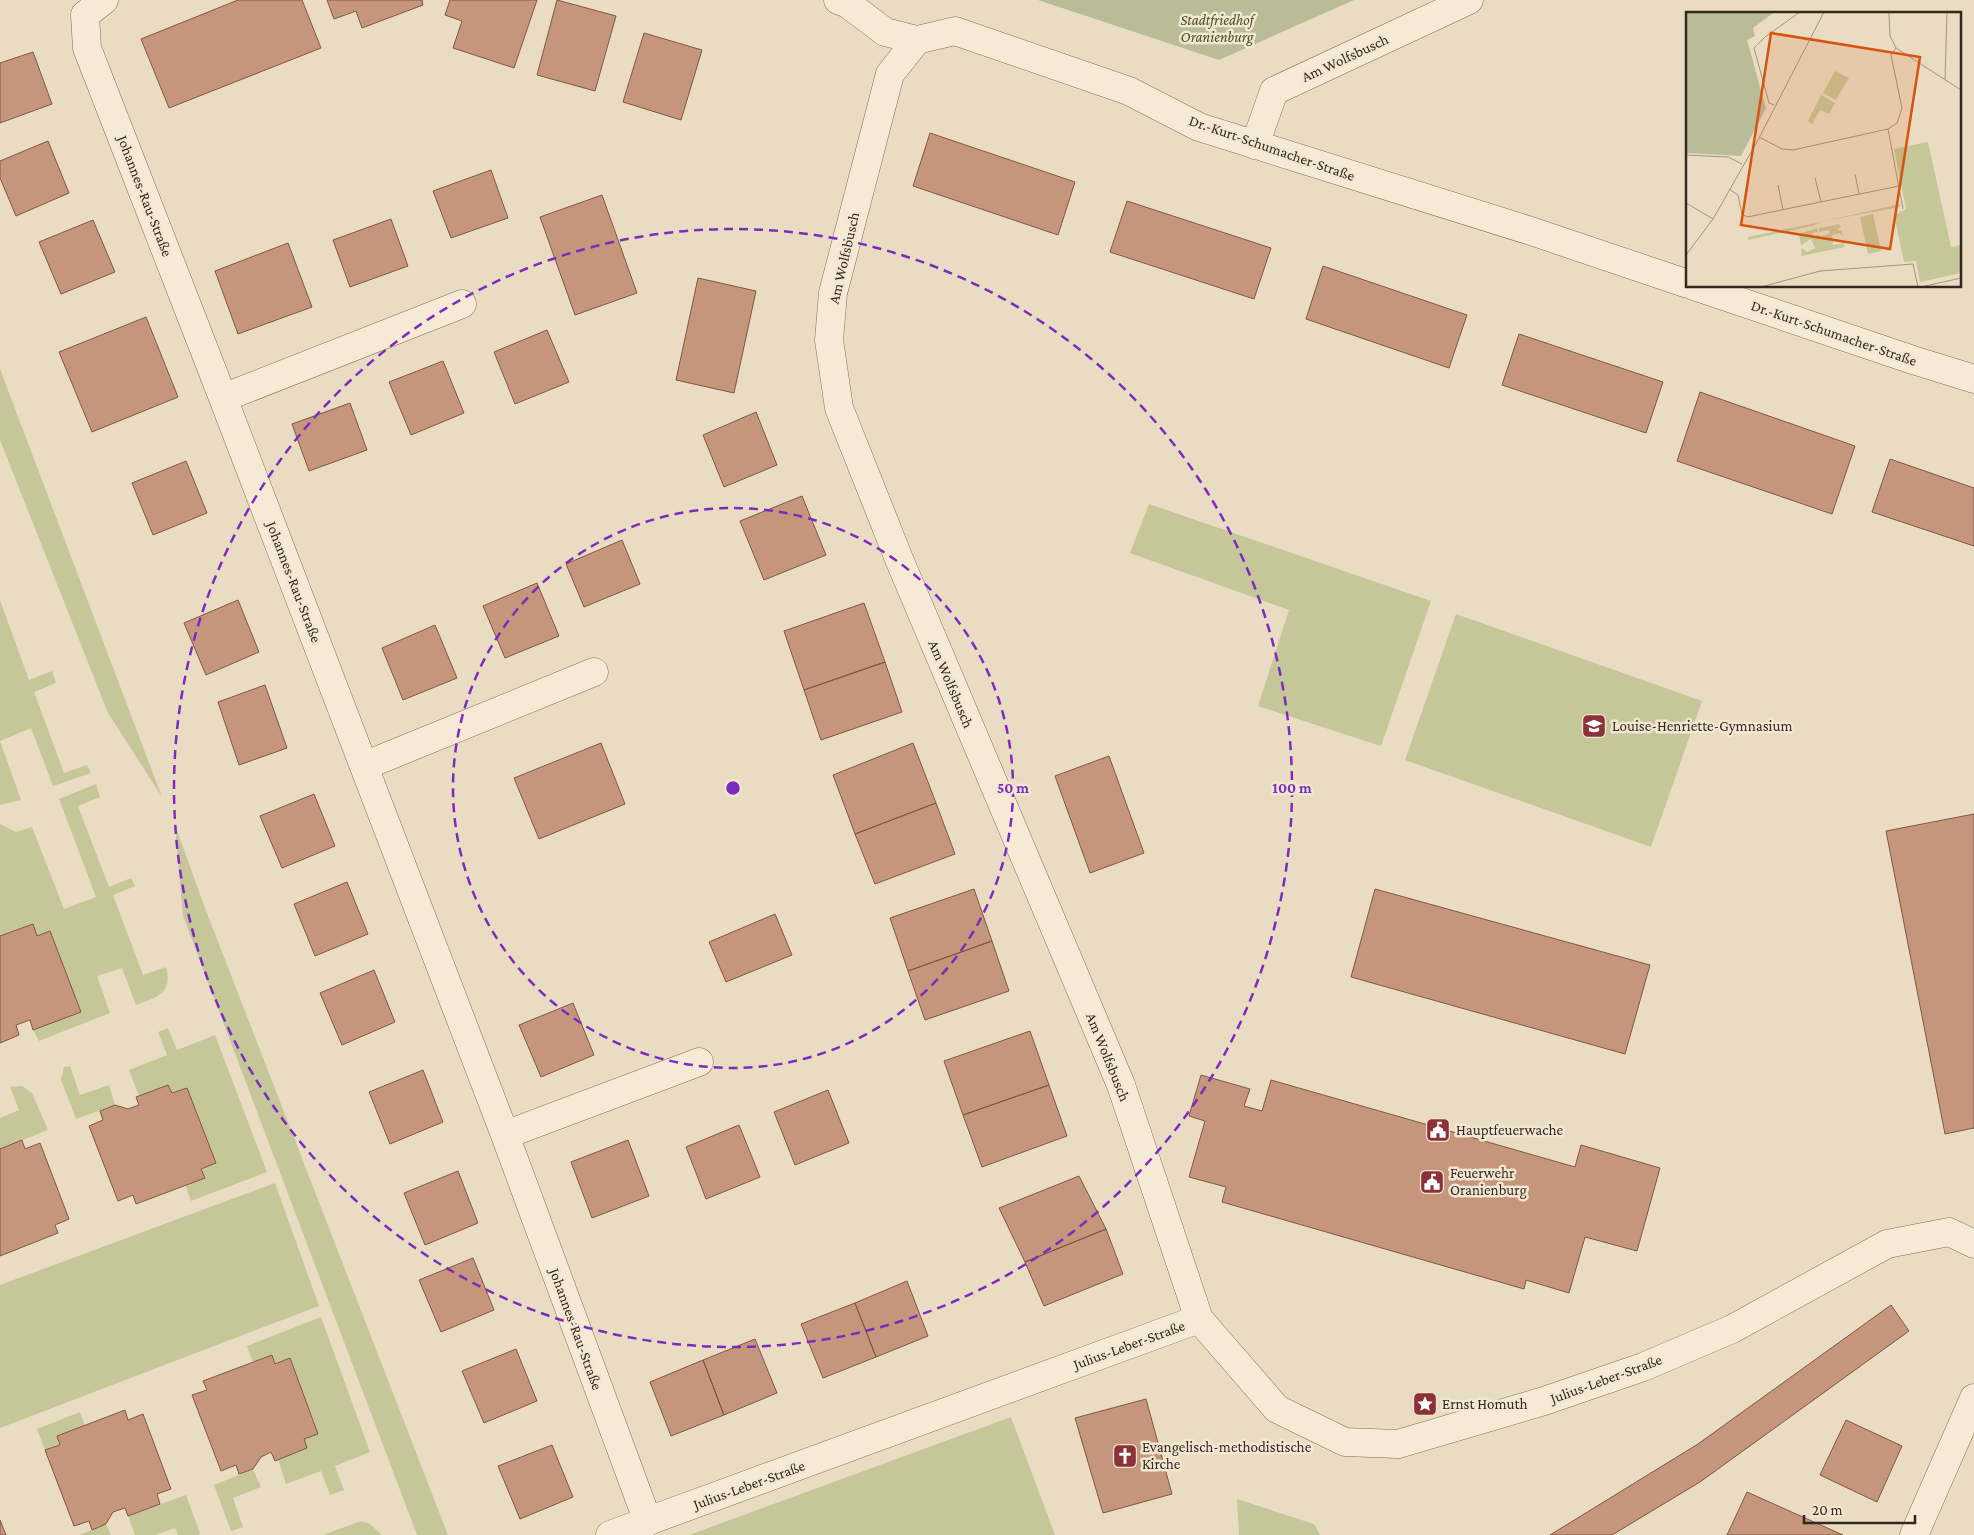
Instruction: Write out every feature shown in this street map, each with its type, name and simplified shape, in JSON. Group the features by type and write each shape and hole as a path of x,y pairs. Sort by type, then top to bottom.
{"street":[{"name":"Johannes-Rau-Straße","path":"104,0 85,15 87,48 224,398 505,1135 648,1522"},
{"name":"Dr.-Kurt-Schumacher-Straße","path":"838,0 848,4 885,32 917,40 955,30 1129,91 1199,127 1531,231 1686,283"},
{"name":"Am Wolfsbusch","path":"1255,146 1274,91 1469,0"},
{"name":"Am Wolfsbusch","path":"917,40 890,74 833,293 829,340 839,408 899,559 1121,1085 1199,1320"},
{"name":"Dr.-Kurt-Schumacher-Straße","path":"1700,288 1974,379"},
{"path":"224,398 462,304"},
{"path":"364,766 594,672"},
{"path":"505,1135 698,1062"},
{"name":"Julius-Leber-Straße","path":"610,1535 1199,1320 1277,1409 1346,1442 1398,1444 1535,1404 1643,1367 1732,1329 1887,1244 1948,1232 1974,1244"},
{"path":"1914,1535 1974,1398"}],"green space":[{"name":"Stadtfriedhof Oranienburg","path":"1038,0 1354,0 1219,60"},
{"path":"0,369 162,797 108,713 0,440"},
{"path":"1149,504 1431,601 1381,746 1258,706 1289,610 1130,553"},
{"path":"0,600 29,680 52,671 56,683 34,692 64,773 87,765 91,773 53,786 31,728 0,741"},
{"path":"1456,614 1702,701 1651,847 1405,760"},
{"path":"0,741 21,800 0,805"},
{"path":"96,784 100,797 78,806 109,887 131,878 135,886 113,895 143,975 166,967 167,983 165,989 157,997 136,1005 122,968 97,976 110,1013 39,1041 33,1030 81,1012 37,936 33,924 0,936 0,824 16,832 32,827 64,909 96,897 59,799"},
{"path":"175,825 205,908 448,1535 417,1535 183,916"},
{"path":"168,1028 177,1050 215,1035 267,1172 191,1201 185,1185 204,1177 201,1169 215,1163 187,1088 172,1093 168,1085 139,1096 129,1070 167,1055 158,1032"},
{"path":"70,1066 80,1095 109,1085 115,1105 76,1119 61,1080 64,1067"},
{"path":"22,1086 32,1093 48,1130 0,1149 0,1118 19,1110 10,1087"},
{"path":"275,1183 319,1306 0,1428 0,1285"},
{"path":"321,1317 370,1452 335,1466 344,1490 330,1495 321,1471 286,1484 278,1459 307,1448 304,1439 318,1433 290,1359 275,1364 272,1355 253,1362 247,1346"},
{"path":"80,1412 85,1426 57,1436 60,1445 45,1450 37,1429"},
{"path":"1011,1417 1055,1535 689,1535"},
{"path":"253,1469 261,1487 233,1498 243,1527 231,1531 214,1485"},
{"path":"186,1495 200,1533 199,1535 178,1535 175,1528 155,1535 135,1535 128,1516"},
{"path":"1237,1499 1314,1524 1320,1535 1239,1535"},
{"path":"361,1521 370,1524 382,1535 323,1535"},
{"path":"106,1524 111,1535 79,1535"}],"building":[{"path":"238,0 302,0 321,48 169,108 141,39"},
{"path":"327,0 422,0 423,5 362,28 356,11 334,19"},
{"path":"450,0 537,0 514,68 453,48 462,21 445,15"},
{"path":"557,0 616,16 595,91 537,75"},
{"path":"644,33 702,50 681,120 623,102"},
{"path":"33,52 52,104 0,123 0,63"},
{"path":"930,133 1075,182 1058,235 913,186"},
{"path":"48,141 69,193 16,216 0,178 0,161"},
{"path":"491,170 508,218 451,238 433,191"},
{"path":"602,195 637,293 575,315 540,217"},
{"path":"1127,201 1271,248 1254,299 1110,252"},
{"path":"391,219 408,266 350,287 333,240"},
{"path":"93,220 115,272 61,294 39,242"},
{"path":"288,243 312,307 238,334 215,271"},
{"path":"1323,266 1467,315 1449,368 1306,319"},
{"path":"698,278 756,291 734,393 676,380"},
{"path":"146,317 178,397 92,432 59,352"},
{"path":"547,330 569,382 515,404 494,352"},
{"path":"1519,334 1663,382 1646,433 1502,385"},
{"path":"443,361 464,413 411,435 389,382"},
{"path":"1700,392 1855,446 1832,514 1677,461"},
{"path":"350,403 367,450 309,471 292,424"},
{"path":"756,412 777,465 724,487 703,435"},
{"path":"1890,459 1974,488 1974,546 1872,512"},
{"path":"186,461 207,513 153,535 132,483"},
{"path":"802,496 826,555 764,580 740,521"},
{"path":"622,540 640,584 584,607 566,564"},
{"path":"537,583 559,636 505,658 483,606"},
{"path":"238,600 259,652 206,675 184,623"},
{"path":"864,603 885,662 804,690 784,631"},
{"path":"435,625 457,678 403,700 382,648"},
{"path":"885,662 902,712 821,740 804,690"},
{"path":"265,685 287,748 239,765 218,702"},
{"path":"601,743 625,804 539,839 514,778"},
{"path":"913,743 936,803 855,834 833,775"},
{"path":"1109,756 1144,853 1090,873 1055,776"},
{"path":"314,794 335,846 282,868 260,816"},
{"path":"936,803 955,854 875,884 855,834"},
{"path":"1974,814 1974,1128 1945,1134 1886,831"},
{"path":"347,882 368,934 315,956 294,904"},
{"path":"974,889 992,941 908,971 890,918"},
{"path":"1375,889 1650,965 1625,1054 1351,977"},
{"path":"775,914 792,955 726,982 709,942"},
{"path":"33,924 37,936 50,931 81,1012 33,1030 30,1020 16,1025 19,1035 0,1043 0,936"},
{"path":"992,941 1009,991 925,1020 908,971"},
{"path":"374,970 395,1022 342,1045 320,993"},
{"path":"573,1003 594,1055 541,1077 519,1025"},
{"path":"1030,1031 1049,1085 963,1115 944,1061"},
{"path":"423,1070 443,1122 390,1144 369,1092"},
{"name":"Feuerwehr Oranienburg","path":"1201,1075 1250,1089 1244,1106 1262,1111 1271,1080 1575,1167 1581,1145 1660,1168 1637,1251 1585,1237 1569,1293 1526,1280 1524,1289 1222,1202 1226,1187 1189,1177 1205,1121 1189,1116"},
{"path":"168,1085 172,1093 187,1088 216,1163 201,1169 205,1178 136,1204 133,1195 118,1201 89,1126 103,1120 100,1111 115,1105 128,1109 139,1105 136,1097"},
{"path":"1049,1085 1067,1136 982,1167 963,1115"},
{"path":"828,1090 849,1143 795,1165 774,1112"},
{"path":"739,1125 760,1177 706,1199 686,1147"},
{"path":"22,1140 25,1149 40,1143 69,1219 55,1225 58,1233 0,1256 0,1149"},
{"path":"628,1140 649,1196 592,1218 571,1162"},
{"path":"458,1171 478,1223 425,1245 404,1193"},
{"path":"1079,1176 1106,1229 1025,1262 999,1208"},
{"path":"1106,1229 1123,1274 1044,1306 1025,1262"},
{"path":"473,1258 494,1310 441,1332 419,1280"},
{"path":"907,1281 928,1336 876,1357 855,1303"},
{"path":"855,1303 876,1357 823,1378 801,1324"},
{"path":"1891,1305 1909,1331 1700,1482 1612,1535 1550,1535 1698,1444"},
{"path":"755,1339 777,1393 724,1415 703,1360"},
{"path":"516,1349 537,1401 484,1423 462,1371"},
{"path":"272,1355 275,1364 290,1358 318,1434 304,1439 307,1448 275,1461 271,1452 261,1457 253,1469 239,1474 236,1465 221,1471 192,1395 207,1390 203,1381"},
{"path":"703,1360 724,1415 671,1436 650,1382"},
{"name":"Evangelisch-methodistische Kirche","path":"1146,1399 1172,1494 1103,1513 1075,1418"},
{"path":"125,1410 128,1420 143,1414 171,1489 157,1494 160,1504 128,1516 125,1508 113,1512 106,1524 92,1530 89,1521 74,1526 45,1450 60,1445 57,1436"},
{"path":"1846,1420 1902,1446 1877,1502 1820,1475"},
{"path":"552,1445 573,1497 520,1519 498,1466"},
{"path":"1747,1492 1843,1535 1727,1535"},
{"path":"0,1520 6,1535 0,1535"}],"place":[{"name":"Louise-Henriette-Gymnasium","path":"1594,726"},
{"name":"Hauptfeuerwache","path":"1438,1130"},
{"name":"Feuerwehr Oranienburg","path":"1432,1182"},
{"name":"Ernst Homuth","path":"1425,1404"},
{"name":"Evangelisch-methodistische Kirche","path":"1125,1456"}]}
